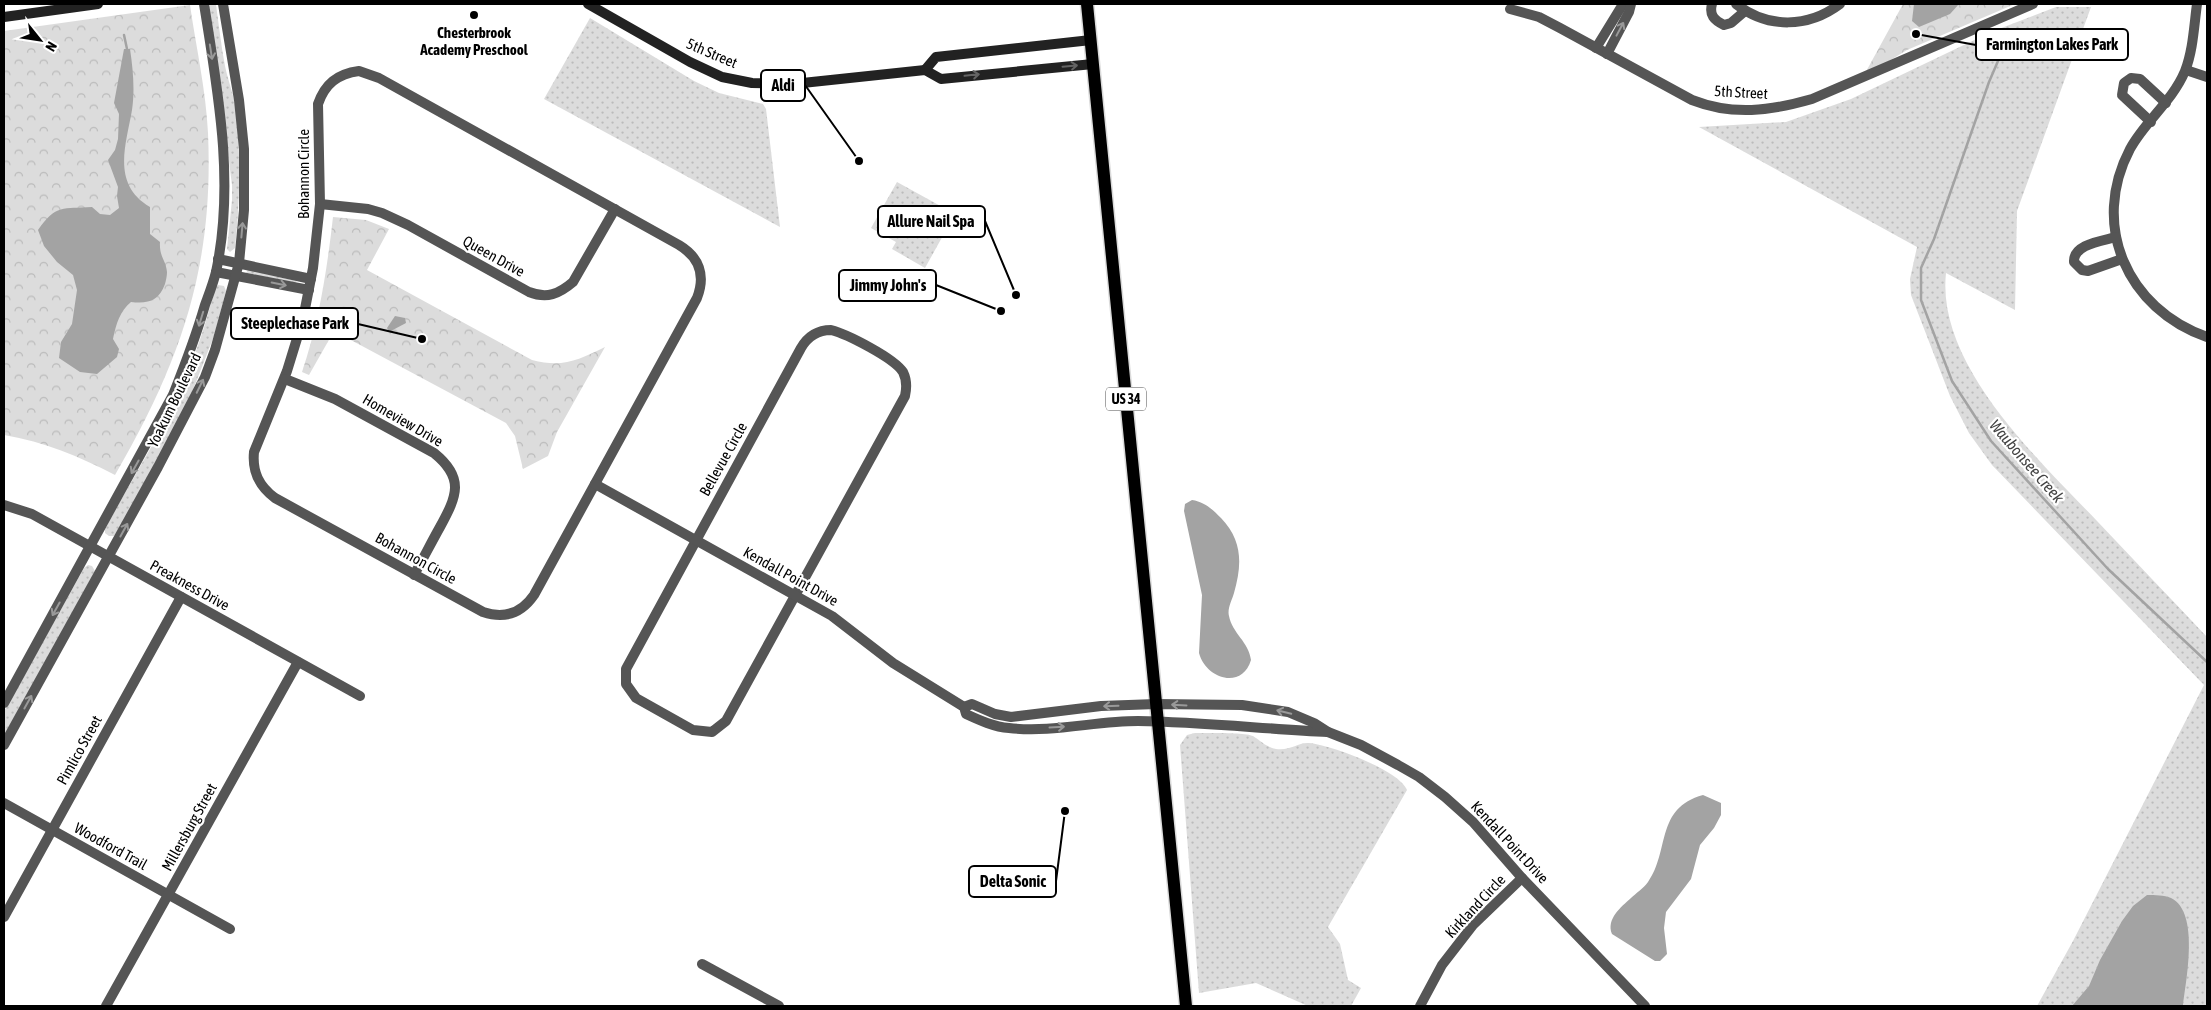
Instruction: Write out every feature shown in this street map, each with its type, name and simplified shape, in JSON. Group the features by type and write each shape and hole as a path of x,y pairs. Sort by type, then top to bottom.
{"main road":[{"name":"US 34","path":"1087,4 1186,1006"}],"street":[{"path":"4,17 98,4"},
{"name":"Yoakum Boulevard","path":"4,703 174,395 193,346 216,272 223,212 224,155 220,108 204,4"},
{"name":"Yoakum Boulevard","path":"4,744 109,557 205,377 236,276 239,264 244,210 244,149 239,100 223,4"},
{"name":"5th Street","path":"588,4 690,62 722,77 752,83 793,84 925,70 941,78 1093,64"},
{"path":"1596,48 1623,4"},
{"path":"1607,54 1629,12 1631,4"},
{"path":"1712,4 1711,12 1713,17 1724,25 1731,23 1745,11"},
{"path":"1736,4 1745,11 1772,22 1796,22 1820,16 1840,4"},
{"name":"5th Street","path":"1510,9 1539,17 1686,97 1711,107 1746,111 1780,109 1812,100 2033,4"},
{"path":"2197,4 2186,70 2166,104 2134,142 2122,171 2114,204 2116,237 2122,259 2140,289 2158,310 2177,324 2207,337"},
{"path":"925,70 936,57 1091,40"},
{"path":"2186,70 2207,77"},
{"name":"Bohannon Circle","path":"359,71 379,78 615,210 690,251 698,264 702,279 697,298 534,595 518,611 501,616 483,612 275,498 262,486 253,466 254,452 285,379 303,319 310,284 320,204 318,104 322,94 334,79 345,73 359,71"},
{"path":"2151,122 2122,96 2124,83 2132,78 2140,79 2166,104"},
{"name":"Queen Drive","path":"320,204 352,207 382,213 408,225 529,292 546,296 565,289 573,282 615,210"},
{"path":"2116,237 2084,247 2077,252 2074,262 2082,270 2088,271 2122,259"},
{"path":"218,259 310,284"},
{"path":"216,272 310,284"},
{"name":"Bellevue Circle","path":"825,330 838,332 895,363 905,378 906,388 901,403 795,596 726,720 712,732 693,730 636,698 630,691 625,676 629,662 805,341 810,336 825,330"},
{"name":"Homeview Drive","path":"285,379 335,398 434,453 448,465 454,478 455,495 414,575"},
{"name":"Kendall Point Drive","path":"595,484 832,616 893,664 964,707 966,714 985,722 1008,728 1070,726 1124,721 1229,724 1328,732"},
{"name":"Preakness Drive","path":"4,505 32,514 360,696"},
{"name":"Pimlico Street","path":"4,917 180,597"},
{"name":"Millersburg Street","path":"106,1006 298,662"},
{"name":"Kendall Point Drive","path":"964,707 972,704 996,714 1011,717 1101,706 1156,704 1242,705 1288,712 1314,723 1328,732 1374,752 1420,778 1473,822 1522,878 1645,1006"},
{"name":"Woodford Trail","path":"4,803 230,929"},
{"name":"Kirkland Circle","path":"1420,1006 1442,965 1473,925 1522,878"},
{"path":"702,964 779,1006"}],"green space":[{"path":"211,4 216,5 226,72 235,104 238,127 238,214 235,248 230,252 227,249 232,185 209,7"},
{"path":"1903,4 2015,4 1907,50 1863,77"},
{"path":"190,5 203,85 208,133 208,181 205,227 199,270 175,352 138,433 115,475 61,451 4,435 4,31"},
{"path":"2056,7 2091,7 2017,211 2015,310 1946,273 1947,308 1957,342 1974,376 1996,409 2021,440 2207,637 2207,1006 2037,1006 2073,941 2204,685 1992,465 1969,433 1950,396 1911,295 1910,279 1917,247 1699,127 1786,122 1851,99 1991,32"},
{"path":"590,18 694,81 719,93 763,104 766,109 780,227 544,99"},
{"path":"897,182 955,214 925,268 892,249 896,242 871,228"},
{"path":"333,217 366,220 389,229 367,270 532,360 562,363 587,356 605,347 557,432 548,456 523,469 515,436 506,423 334,331 309,375 302,372 322,296"},
{"path":"248,270 297,281 295,283 246,273"},
{"path":"218,285 224,286 226,291 214,336 187,405 117,532 114,536 109,536 105,533 105,529 156,438 184,382 209,312 215,288"},
{"path":"88,565 92,566 95,571 4,736 4,711 84,568"},
{"path":"1195,733 1249,735 1276,749 1286,749 1305,743 1332,748 1348,753 1391,774 1407,790 1328,927 1340,944 1348,980 1361,988 1351,1006 1308,1006 1256,983 1199,993 1180,745 1187,735"}],"shaded area":[{"path":"1914,4 1959,4 1950,14 1919,27 1912,21"},
{"path":"124,49 130,49 133,72 133,102 124,163 126,175 130,187 138,198 150,207 150,234 160,242 167,274 163,290 156,298 148,302 131,302 124,309 117,323 113,339 119,349 117,357 97,374 80,372 59,358 61,342 72,324 77,290 73,275 57,262 44,246 38,230 50,216 61,209 92,207 100,214 110,215 119,208 118,187 108,160 115,150 118,139 119,114 114,103"},
{"path":"395,316 405,318 406,323 389,332 387,328"},
{"path":"1192,500 1205,504 1212,509 1228,527 1237,544 1239,563 1237,583 1229,607 1229,613 1233,628 1247,648 1251,660 1240,675 1232,678 1216,675 1203,662 1199,653 1202,595 1184,511 1185,504"},
{"path":"1703,795 1721,803 1721,815 1714,828 1700,845 1691,879 1666,912 1664,928 1667,954 1660,961 1655,961 1612,934 1611,923 1619,909 1648,882 1655,870 1670,820 1677,810 1688,801"},
{"path":"2147,895 2171,898 2180,906 2186,917 2189,948 2183,1006 2072,1006 2089,986 2100,960 2122,921 2133,906"}],"waterway":[{"name":"Waubonsee Creek","path":"2010,33 1989,82 1934,239 1921,268 1921,300 1952,381 1991,441 2108,569 2207,662"},
{"path":"124,35 127,49"}],"place":[{"name":"Chesterbrook Academy Preschool","path":"474,15"},
{"name":"Farmington Lakes Park","path":"1916,34"},
{"name":"Aldi","path":"859,161"},
{"name":"Allure Nail Spa","path":"1016,295"},
{"name":"Jimmy John's","path":"1001,311"},
{"name":"Steeplechase Park","path":"422,339"},
{"name":"Delta Sonic","path":"1065,811"}]}
